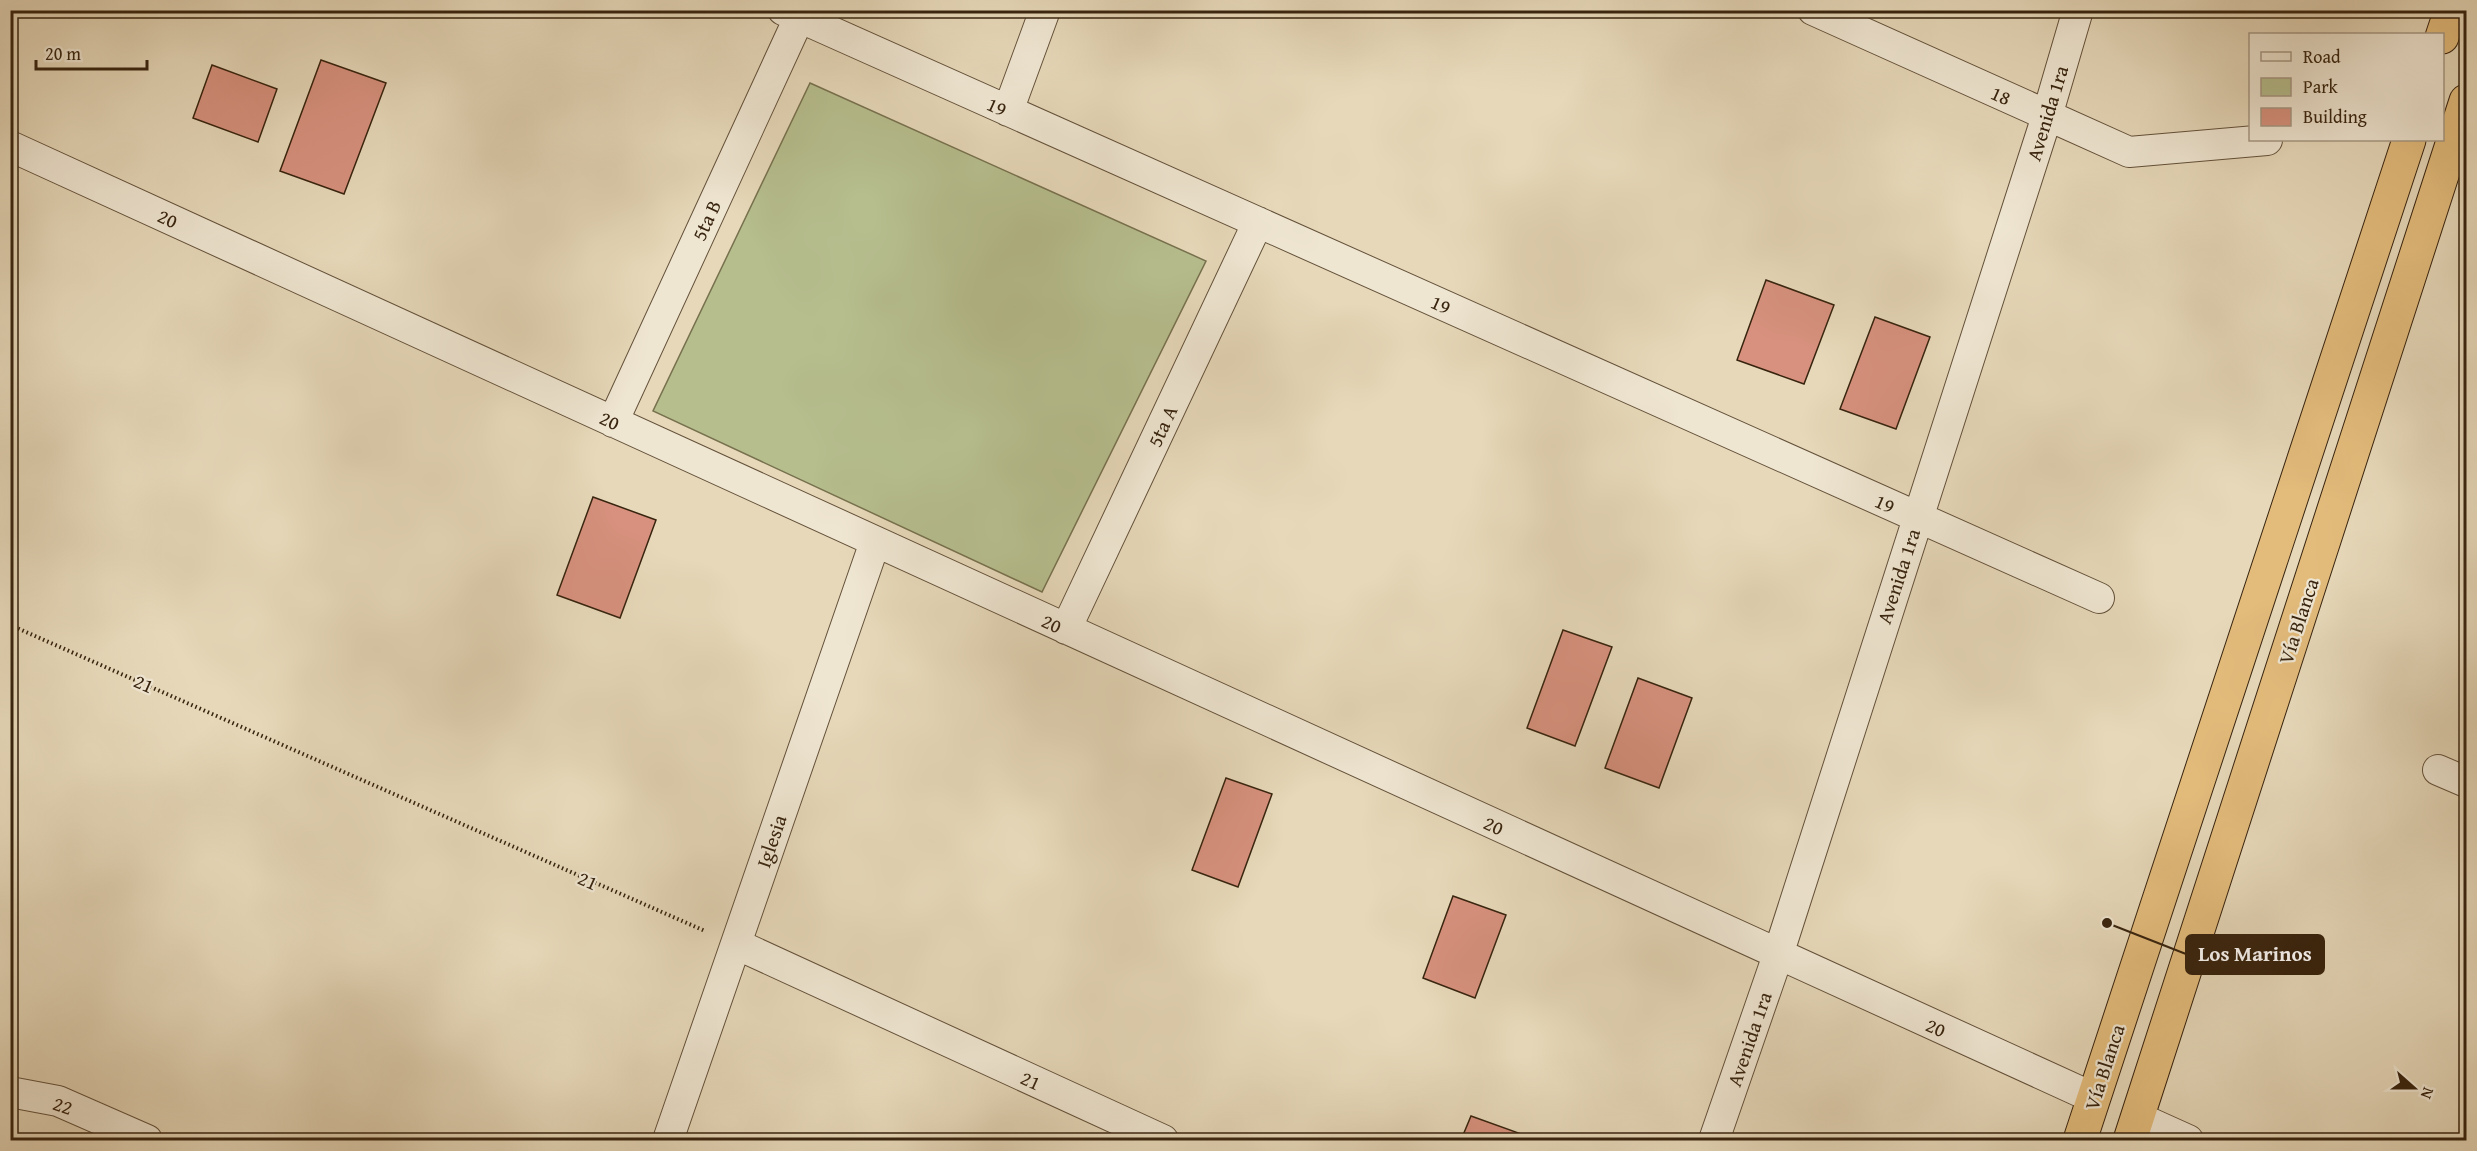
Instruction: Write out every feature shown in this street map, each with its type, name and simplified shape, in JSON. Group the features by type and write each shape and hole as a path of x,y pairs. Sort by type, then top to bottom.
{"highway":[{"path":"2443,33 2451,10"},
{"name":"Vía Blanca","path":"2133,1129 2466,101"},
{"name":"Vía Blanca","path":"2080,1140 2409,141"}],"street":[{"path":"1008,111 1045,10"},
{"name":"18","path":"1813,10 2129,152 2256,141"},
{"name":"Avenida 1ra","path":"1714,1140 1778,955 2047,116 2078,10"},
{"name":"19","path":"791,14 2099,598"},
{"name":"5ta B","path":"613,422 791,14"},
{"name":"20","path":"10,146 2094,1098"},
{"name":"5ta A","path":"1066,629 1258,222"},
{"name":"Iglesia","path":"668,1140 875,542"},
{"path":"2438,770 2466,782"},
{"name":"21","path":"736,944 1163,1140"},
{"name":"22","path":"10,1092 58,1101 147,1140"},
{"path":"2133,1129 2188,1140"}],"path":[{"name":"21","path":"10,625 736,944"}],"green space":[{"path":"810,83 1206,261 1042,592 653,411"}],"building":[{"path":"321,60 386,83 344,194 280,171"},
{"path":"212,65 277,89 258,142 193,118"},
{"path":"1766,280 1834,305 1804,384 1737,360"},
{"path":"1875,317 1930,337 1896,429 1840,409"},
{"path":"593,497 656,520 620,618 557,595"},
{"path":"1563,630 1612,647 1575,746 1527,728"},
{"path":"1638,678 1692,698 1659,788 1605,768"},
{"path":"1226,778 1272,794 1238,887 1192,870"},
{"path":"1453,896 1506,915 1475,998 1423,978"},
{"path":"1471,1116 1538,1140 1461,1140"}],"place":[{"name":"Los Marinos","path":"2107,923"}]}
